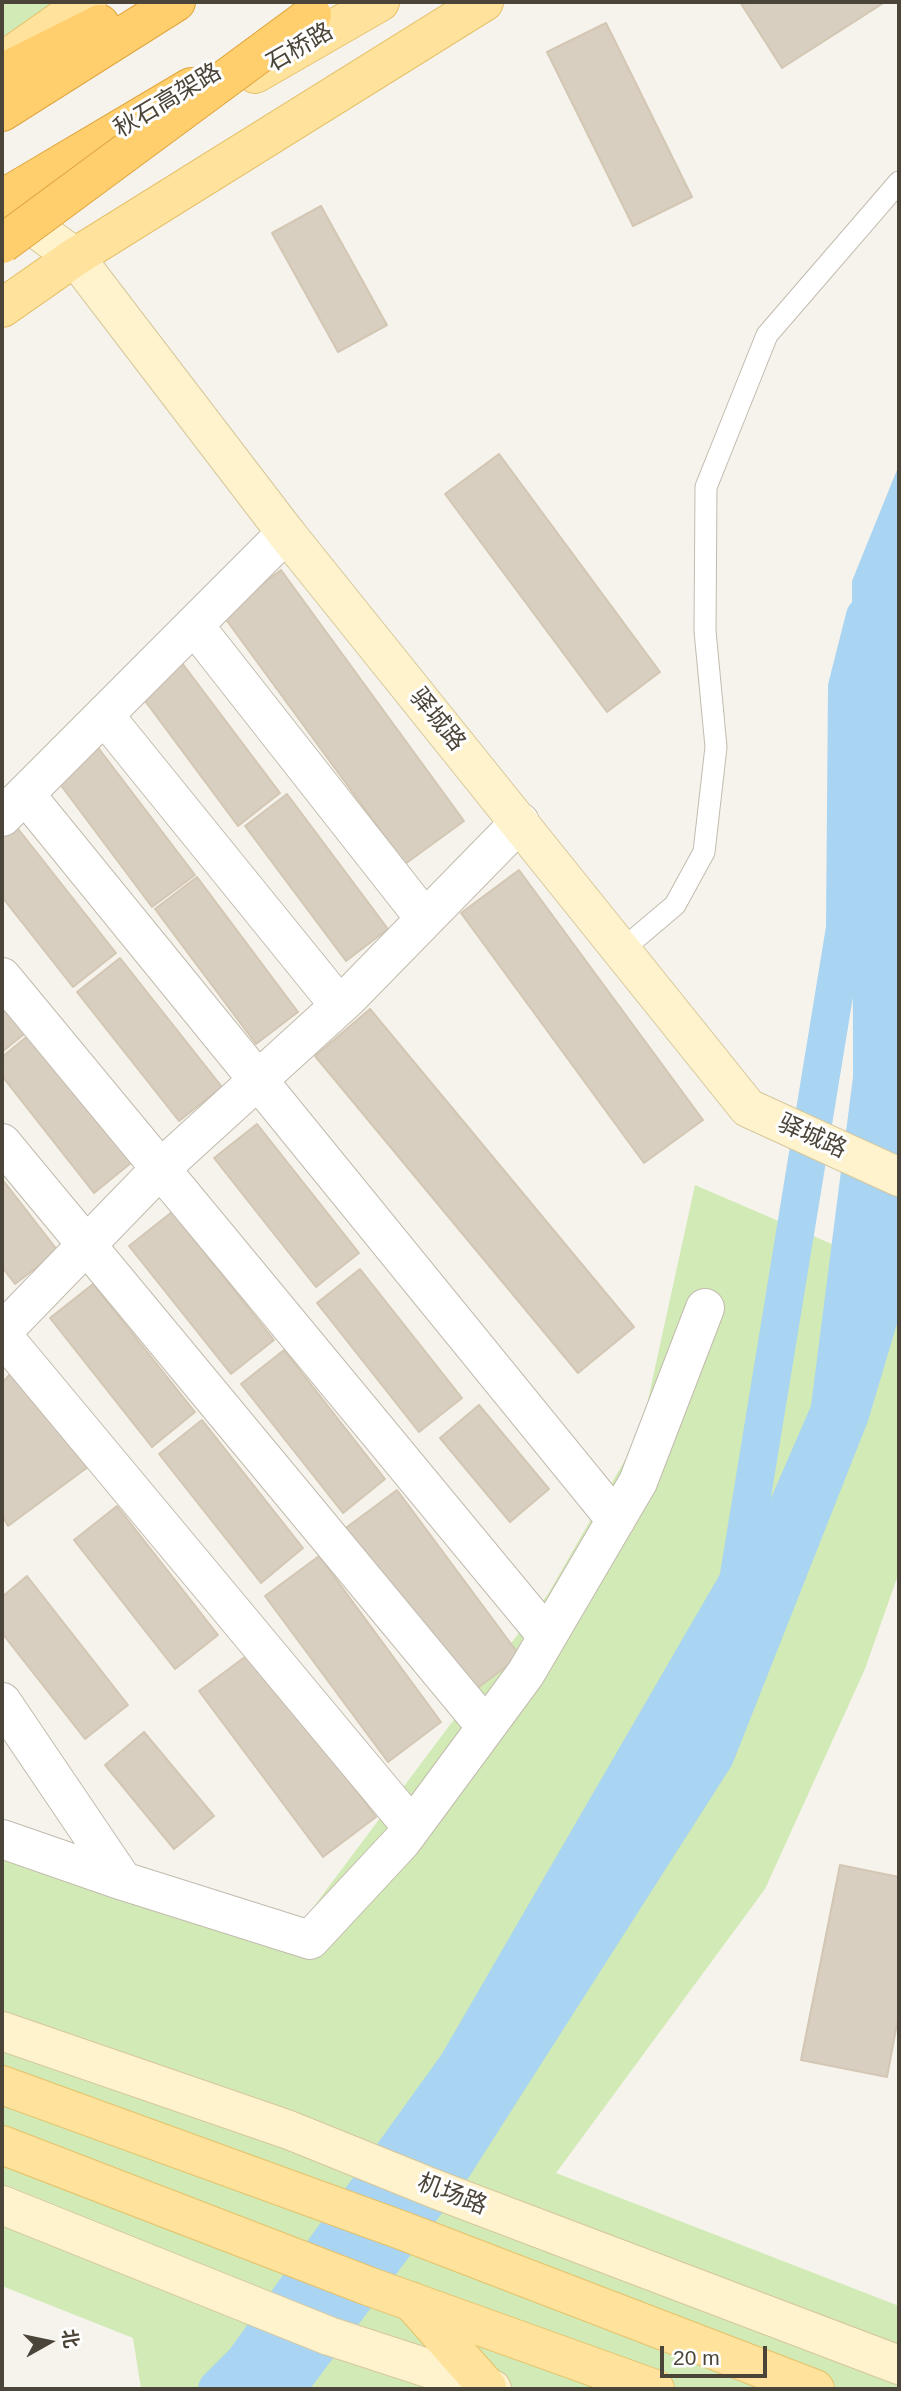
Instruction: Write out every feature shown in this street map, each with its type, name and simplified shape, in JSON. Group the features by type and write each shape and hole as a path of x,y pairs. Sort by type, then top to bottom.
{"highway":[{"path":"2,73 146,2"},
{"path":"2,112 176,2"},
{"path":"5,219 323,8"}],"main road":[{"path":"2,61 87,2"},
{"name":"石桥路","path":"5,219 380,2"},
{"path":"2,308 75,257 484,2"},
{"name":"驿城路","path":"5,219 75,257 286,533 623,949 748,1108 899,1177"},
{"name":"机场路","path":"2,2031 289,2130 435,2189 899,2365"},
{"path":"2,2085 401,2230 815,2389"},
{"path":"2,2145 368,2286 655,2389"},
{"path":"2,2205 329,2336 422,2380 488,2389"},
{"path":"409,2300 488,2389"}],"street":[{"path":"286,533 13,806 257,1080 616,1520"},
{"path":"194,625 425,919"},
{"path":"104,715 339,1005"},
{"path":"412,1828 2,1334 159,1170 339,1005 520,822"},
{"path":"2,977 547,1636"},
{"path":"2,1143 486,1727"},
{"path":"2,1839 123,1881 310,1940 412,1828 526,1673 638,1482 705,1308"},
{"path":"2,1702 123,1881"}],"lane":[{"path":"623,949 675,905 704,852 716,747 705,631 706,487 767,335 899,182"}],"green space":[{"path":"2,2 62,2 2,38"},
{"path":"695,1185 899,1273 899,1572 865,1669 765,1889 556,2173 899,2306 899,2389 141,2389 133,2338 2,2286 2,1820 300,1925 548,1594 641,1432"}],"water":[{"path":"899,465 899,1317 868,1421 732,1765 469,2177 310,2389 233,2389 267,2359 668,1735 811,1406 853,1077 852,581"}],"building":[{"path":"740,2 885,2 782,68"},
{"path":"606,23 692,197 633,226 547,52"},
{"path":"321,206 387,325 338,352 272,233"},
{"path":"499,454 660,672 607,712 445,494"},
{"path":"281,570 464,821 405,864 222,614"},
{"path":"179,659 280,793 238,826 137,690"},
{"path":"93,741 195,875 152,907 51,772"},
{"path":"287,794 388,929 346,961 245,826"},
{"path":"15,825 116,953 73,987 2,897 2,835"},
{"path":"519,870 703,1120 644,1163 461,913"},
{"path":"197,877 298,1012 256,1044 155,909"},
{"path":"120,958 222,1087 179,1121 77,992"},
{"path":"2,995 29,1030 2,1052"},
{"path":"370,1009 634,1327 578,1373 315,1056"},
{"path":"35,1030 137,1158 94,1193 2,1076 2,1057"},
{"path":"257,1124 359,1253 316,1287 214,1158"},
{"path":"2,1179 58,1251 15,1284 2,1267"},
{"path":"172,1212 274,1340 231,1374 129,1246"},
{"path":"360,1269 462,1398 419,1432 317,1303"},
{"path":"93,1284 195,1412 152,1447 50,1318"},
{"path":"284,1350 385,1479 343,1513 241,1384"},
{"path":"13,1371 88,1467 8,1526 2,1515 2,1383"},
{"path":"479,1405 549,1489 510,1522 440,1438"},
{"path":"202,1420 303,1548 261,1583 159,1454"},
{"path":"397,1490 520,1656 467,1696 343,1530"},
{"path":"117,1506 218,1635 175,1669 74,1540"},
{"path":"319,1556 441,1722 388,1762 265,1596"},
{"path":"27,1576 128,1705 85,1739 2,1633 2,1597"},
{"path":"253,1651 376,1817 323,1857 199,1691"},
{"path":"144,1732 214,1816 174,1849 105,1765"},
{"path":"840,1865 899,1877 899,2013 887,2077 801,2060"}],"waterway":[{"path":"217,2389 244,2362 458,2064 738,1581 845,928 847,687 865,616"}]}
